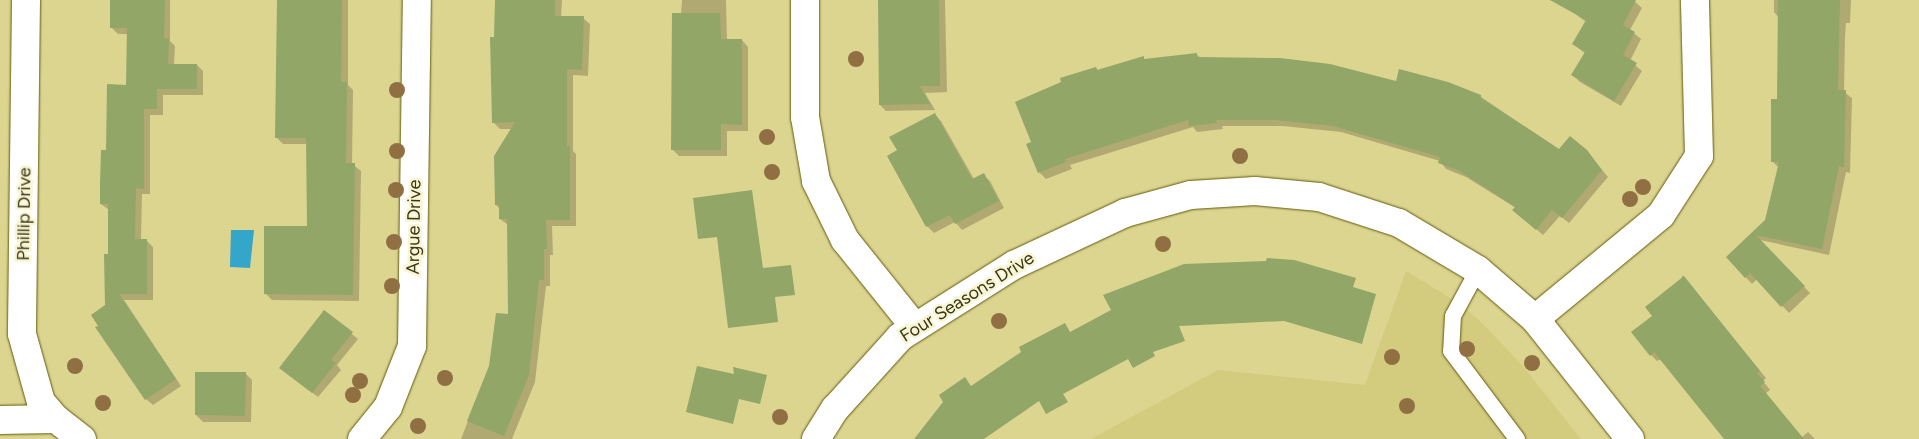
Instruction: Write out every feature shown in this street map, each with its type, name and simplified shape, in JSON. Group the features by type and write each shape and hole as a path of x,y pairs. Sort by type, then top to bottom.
{"street":[{"name":"Phillip Drive","path":"26,0 22,334 41,402 56,419 82,439"},
{"name":"Argue Drive","path":"362,439 388,407 412,346 417,0"},
{"path":"805,0 805,117 816,181 845,240 914,326"},
{"path":"1535,319 1661,215 1699,156 1696,0"},
{"name":"Four Seasons Drive","path":"816,439 835,409 867,371 900,337 914,326 1014,264 1125,213 1191,195 1255,191 1319,196 1399,223 1478,270 1535,319 1630,439"},
{"path":"0,420 56,419"}],"lane":[{"path":"1478,270 1454,316 1451,351 1517,439"}],"shaded area":[{"path":"1406,271 1457,302 1480,321 1521,364 1581,439 1091,439 1218,370 1365,385"}],"water":[{"path":"231,230 254,230 250,268 230,267"}],"building":[{"path":"110,0 165,0 164,38 169,39 168,64 197,64 197,89 157,89 157,109 144,109 144,189 136,188 135,239 147,239 147,294 119,294 176,379 145,400 95,327 98,326 91,315 105,305 104,254 108,254 108,204 100,204 100,183 101,150 106,150 107,84 126,85 127,28 110,28"},
{"path":"277,0 342,0 341,82 347,82 346,163 355,163 353,295 264,294 264,226 307,226 306,138 275,138"},
{"path":"495,0 555,0 555,16 584,16 582,70 567,69 567,146 570,146 570,220 546,220 547,249 544,249 544,280 539,280 529,375 504,436 467,421 489,366 496,313 508,314 507,219 499,219 499,205 495,205 494,156 515,122 492,123 490,37 494,37"},
{"path":"878,0 939,0 940,86 920,86 930,104 879,105"},
{"path":"1550,0 1636,0 1623,25 1635,32 1623,55 1637,63 1614,101 1571,75 1585,52 1572,44 1586,20"},
{"path":"1778,0 1840,0 1838,90 1846,90 1844,167 1839,166 1822,249 1756,235 1805,286 1781,307 1750,273 1745,278 1726,257 1765,220 1779,162 1771,162 1771,99 1777,99"},
{"path":"672,13 720,13 721,39 742,39 742,125 721,124 721,150 671,150"},
{"path":"1197,53 1197,57 1280,58 1330,64 1396,81 1399,69 1448,82 1481,95 1481,98 1559,149 1570,136 1587,150 1602,170 1562,218 1552,210 1536,230 1512,210 1515,207 1458,170 1438,163 1440,157 1333,126 1275,120 1216,120 1217,123 1189,126 1188,120 1065,159 1066,162 1038,173 1026,144 1031,142 1015,102 1061,82 1060,78 1096,67 1097,70 1144,56 1144,59"},
{"path":"935,113 972,179 984,173 999,201 955,224 950,215 926,227 887,156 897,150 889,137"},
{"path":"752,190 763,268 791,265 795,295 775,297 778,322 728,328 717,237 698,239 693,198"},
{"path":"1267,258 1294,260 1356,278 1353,287 1376,294 1362,344 1284,321 1179,326 1185,341 1153,352 1155,356 1133,368 1128,359 1063,394 1068,402 1046,414 1039,401 984,439 914,439 943,402 939,395 965,377 971,386 1021,352 1019,347 1065,323 1070,332 1111,310 1103,295 1184,264 1266,261"},
{"path":"1684,276 1760,371 1757,373 1765,382 1760,386 1804,439 1724,439 1654,352 1650,356 1631,332 1652,316 1645,307"},
{"path":"324,310 353,332 331,360 336,363 312,393 279,368"},
{"path":"697,366 734,374 733,367 767,375 760,404 739,399 733,424 686,412"},
{"path":"195,372 246,372 245,416 195,415"}]}
